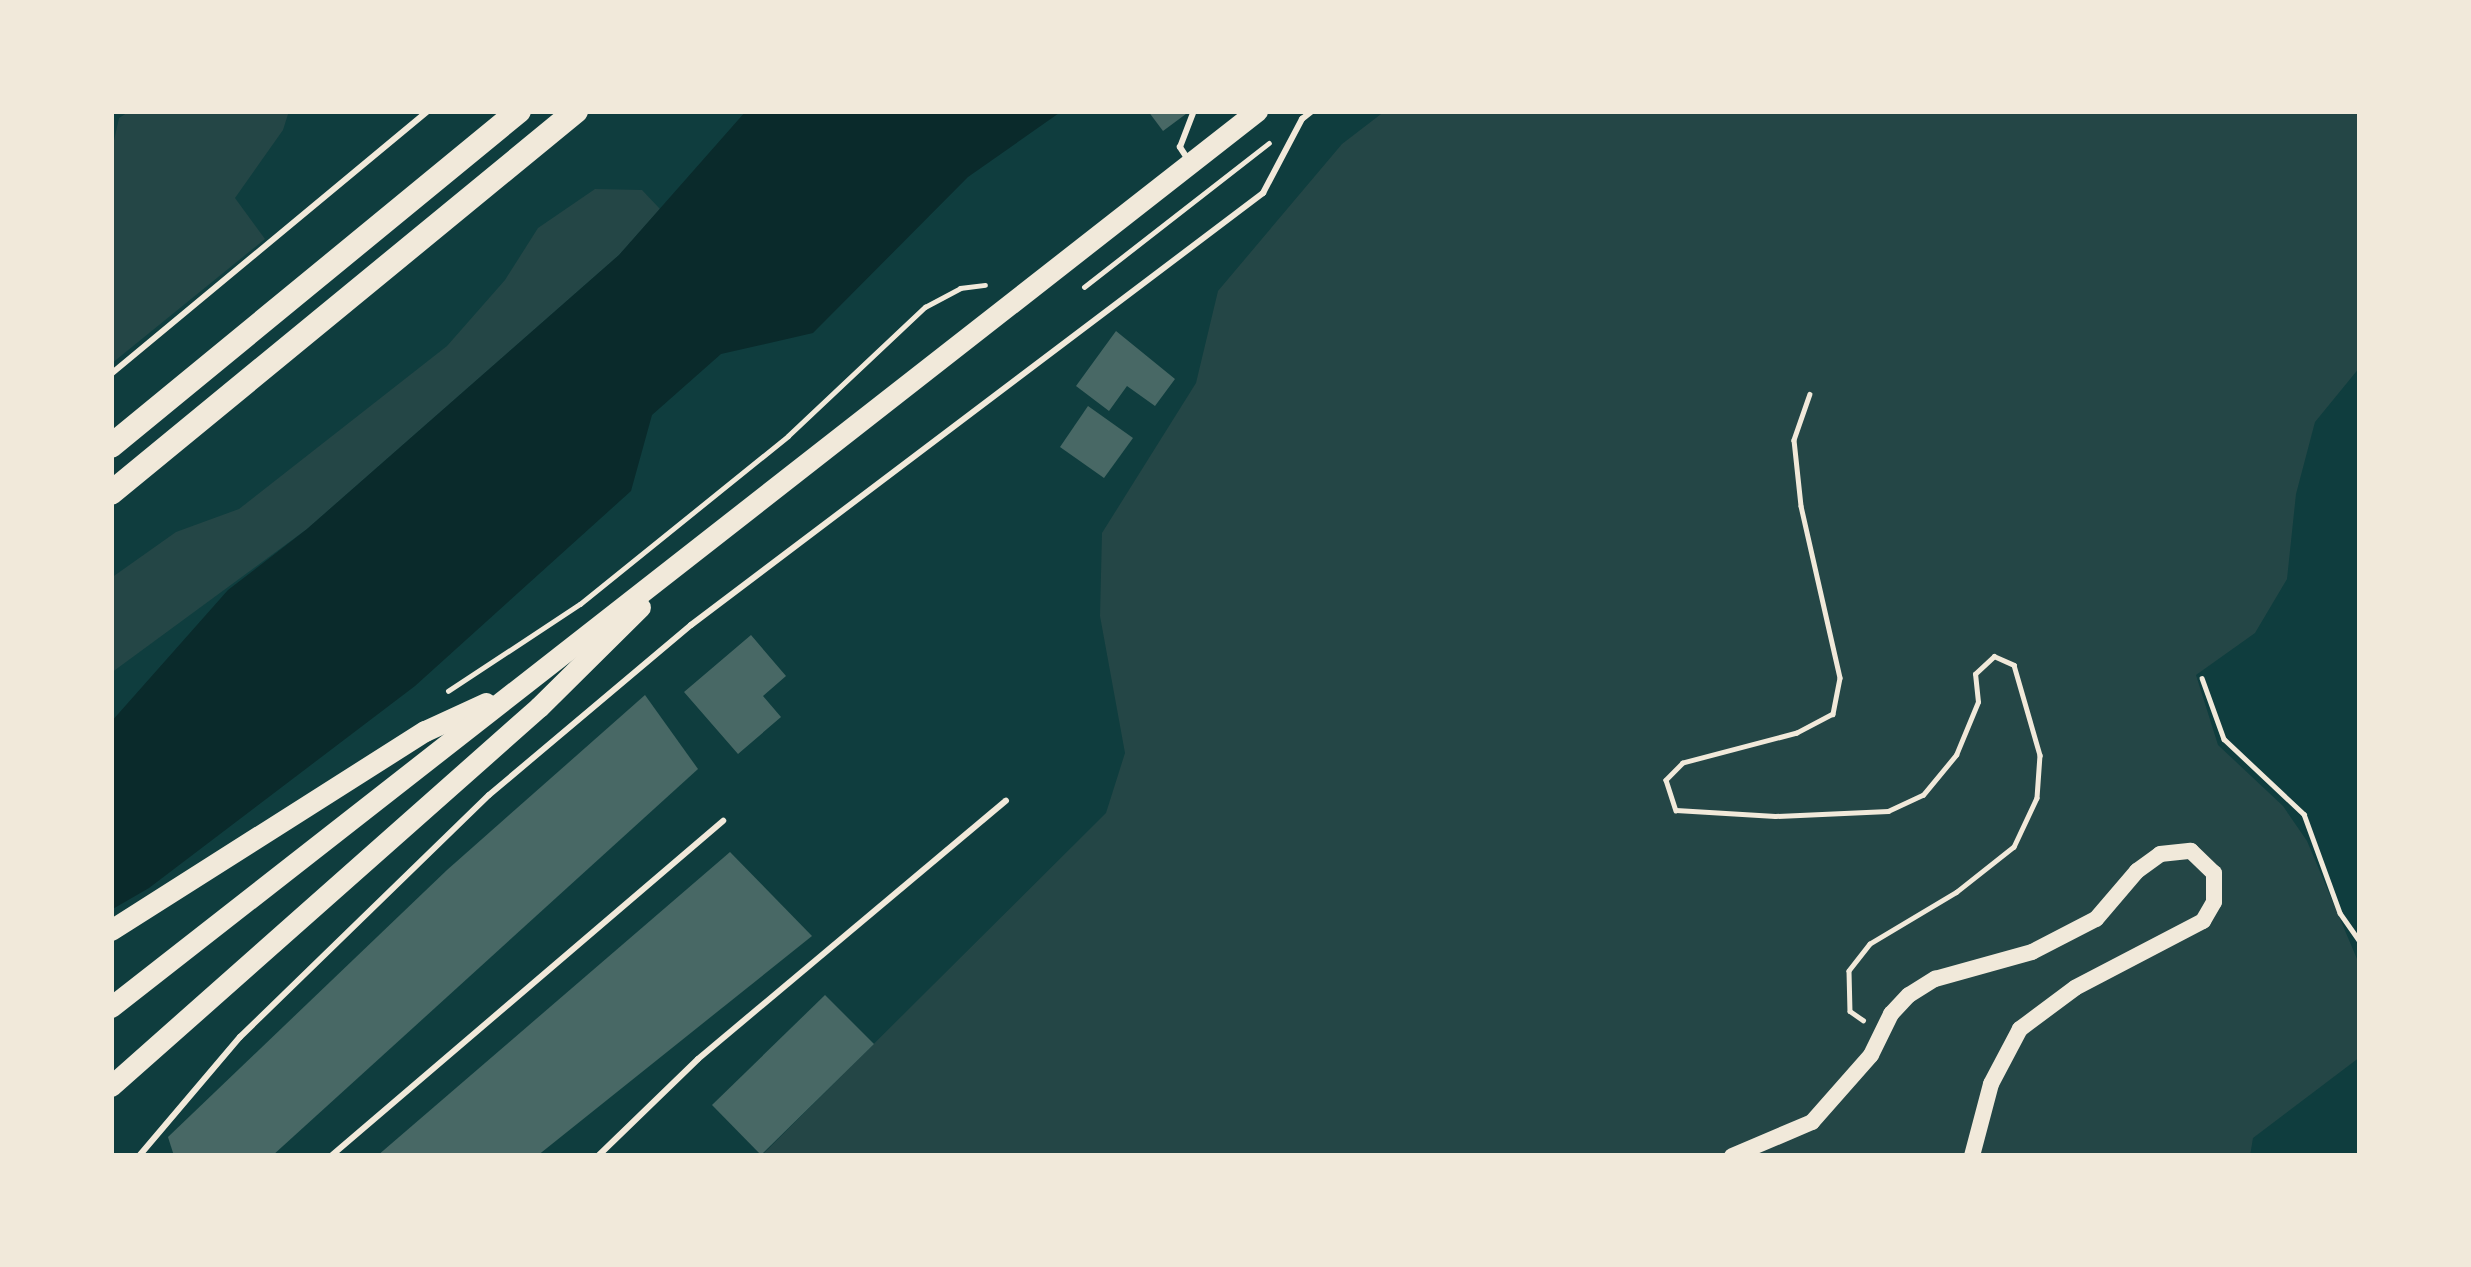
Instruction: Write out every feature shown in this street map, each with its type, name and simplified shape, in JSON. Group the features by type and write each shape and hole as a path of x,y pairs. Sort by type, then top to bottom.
{"highway":[{"path":"111,446 519,111"},
{"path":"111,493 576,111"}],"main road":[{"path":"111,1007 1257,111"},
{"path":"111,1086 539,707 710,538"},
{"path":"111,930 425,731 519,687"}],"street":[{"path":"1732,1156 1812,1122 1871,1055 1909,995 1935,979 2032,952 2096,919 2137,871 2160,854 2191,851 2214,873 2214,902 2203,921 2075,988 2020,1029 1991,1084 1972,1156"}],"lane":[{"path":"111,374 428,111"},
{"path":"1190,162 1180,147 1194,111"},
{"path":"139,1156 240,1037 489,795 691,625 1262,193 1302,119 1312,111"},
{"path":"598,1156 698,1059 1006,801"},
{"path":"331,1156 723,821"}],"path":[{"path":"1084,287 1302,119"},
{"path":"433,700 580,604 788,436 925,307 960,288 986,285"},
{"path":"1810,394 1794,440 1801,506 1840,678 1833,714 1797,733 1682,763 1666,781 1676,809 1775,817 1888,811 1923,795 1956,755 1978,702 1975,674 1994,656 2014,665 2040,755 2037,798 2014,848 1957,892 1870,944 1849,971 1850,1011 1882,1034"},
{"path":"2202,678 2224,739 2304,814 2340,913 2360,942"}],"shaded area":[{"path":"130,111 289,111 283,130 235,198 265,239 111,364 111,154 119,118"},
{"path":"746,111 1062,111 968,177 813,333 721,354 652,415 631,491 415,686 149,888 111,910 111,722 228,590 307,529 619,255"},
{"path":"1385,111 2360,111 2360,367 2315,422 2296,494 2287,579 2255,633 2196,675 2218,745 2283,806 2307,841 2360,966 2360,1057 2253,1138 2250,1156 761,1156 1106,813 1125,753 1100,616 1102,533 1196,383 1218,291 1342,144"},
{"path":"595,189 642,190 660,209 619,255 307,529 111,673 111,578 176,532 239,509 447,346 505,280 538,228"}],"building":[{"path":"1148,111 1190,111 1163,131"},
{"path":"1116,331 1175,379 1155,406 1127,386 1109,411 1076,386"},
{"path":"1088,406 1133,438 1104,478 1060,447"},
{"path":"751,635 786,676 763,696 781,717 738,754 684,692"},
{"path":"645,695 698,769 272,1156 174,1156 168,1137 447,870"},
{"path":"730,852 812,936 537,1156 377,1156"},
{"path":"825,995 874,1044 761,1155 712,1105"}]}
